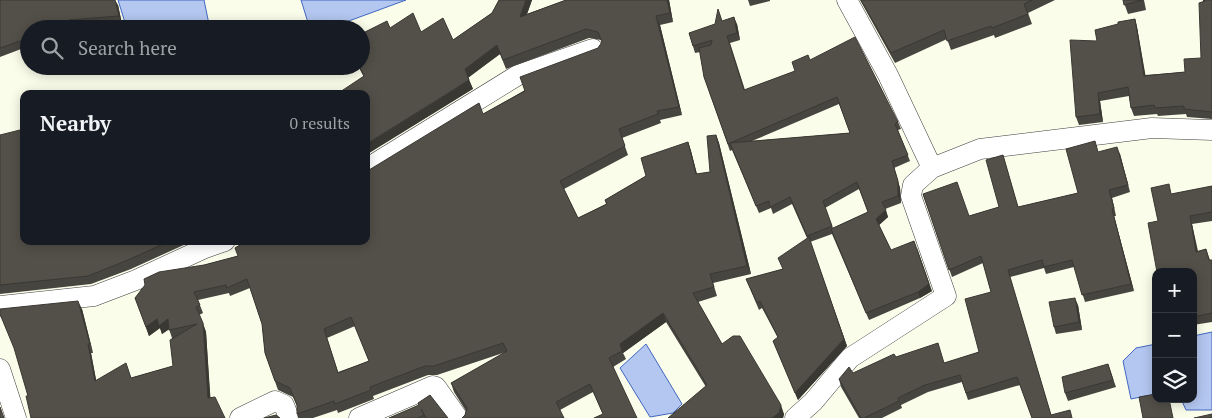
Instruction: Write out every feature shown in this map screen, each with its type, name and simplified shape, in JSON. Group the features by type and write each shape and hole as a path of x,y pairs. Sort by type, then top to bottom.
{"street":[{"path":"847,0 888,75 932,168"},
{"path":"370,167 518,75 593,48"},
{"path":"795,418 813,402 850,358 946,296 911,196 912,185 932,168 980,149 1152,128 1212,130"},
{"path":"0,306 94,296 136,280 214,245"},
{"path":"0,369 16,418"},
{"path":"359,418 433,386 436,387 458,418"},
{"path":"240,418 275,401 284,405 289,418"}],"water":[{"path":"118,0 204,0 208,20 124,20"},
{"path":"301,0 406,0 352,20 307,20"},
{"path":"1212,332 1212,410 1186,410 1183,403 1197,403 1197,335"},
{"path":"646,344 682,404 673,413 650,417 620,368"},
{"path":"1152,345 1152,395 1131,399 1123,361 1136,348"}],"building":[{"path":"0,0 115,0 119,16 69,20 20,20 20,41 0,48"},
{"path":"499,0 526,0 520,17 566,0 667,0 670,13 656,16 679,107 657,111 658,114 619,129 625,146 560,181 578,218 607,204 605,200 646,176 641,158 688,142 696,174 710,172 707,136 716,135 747,266 710,274 714,287 693,293 722,344 733,336 740,336 781,405 779,413 772,418 668,418 707,385 663,313 620,344 622,351 609,358 637,418 594,418 603,414 590,384 556,402 564,418 462,418 467,408 451,383 507,351 503,343 434,366 425,366 370,387 371,390 335,404 334,401 297,414 297,405 290,388 275,381 265,353 262,324 247,279 227,288 226,285 194,292 200,305 196,307 203,323 208,398 215,397 225,418 31,418 26,396 28,396 14,348 0,314 0,309 78,301 90,344 88,344 95,381 126,363 131,378 173,366 170,340 197,324 169,330 168,319 159,326 157,319 146,327 135,298 145,285 144,279 159,272 204,265 238,256 235,248 240,245 370,245 370,169 479,103 483,114 525,91 520,77 598,48 602,42 598,32 586,29 503,60 497,45 465,69 469,80 370,142 370,90 343,90 364,75 370,75 370,30 387,21 390,28 413,13 421,32 443,18 453,40 492,13","holes":["351,317 369,361 338,373 324,329"]},
{"path":"861,0 1032,0 1024,4 1028,14 992,28 991,26 947,41 944,30 891,53"},
{"path":"1123,0 1142,0 1124,5"},
{"path":"1204,0 1212,0 1212,112 1184,109 1184,106 1155,108 1154,105 1131,108 1128,87 1098,93 1100,114 1076,117 1070,40 1097,41 1095,30 1118,24 1118,22 1135,19 1144,76 1185,72 1184,59 1201,58 1199,3"},
{"path":"718,9 722,21 734,17 737,33 727,36 744,90 795,71 792,62 808,55 810,60 855,37 898,122 895,124 908,155 892,161 898,181 898,196 882,202 886,210 876,219 891,250 914,241 929,284 918,292 866,313 831,229 868,212 857,182 823,201 832,226 807,236 790,197 770,207 769,201 756,206 730,143 728,144 704,77 699,48 711,45 712,40 693,46 689,33 715,24","holes":["837,97 850,133 730,143"]},
{"path":"20,130 20,245 161,245 88,276 0,285 0,135"},
{"path":"1095,141 1098,152 1117,147 1128,185 1109,190 1131,284 1082,295 1072,260 1044,267 1042,260 1008,270 1051,415 1070,410 1072,418 1032,418 1017,377 966,393 960,375 925,385 898,398 899,401 861,418 839,379 849,367 853,373 894,354 896,357 938,343 944,363 979,352 965,299 991,292 981,256 949,270 923,194 957,182 969,216 999,207 986,160 1003,155 1018,207 1078,193 1066,149"},
{"path":"1169,184 1171,194 1212,186 1212,212 1190,216 1196,252 1206,249 1209,260 1212,260 1212,313 1197,316 1197,268 1156,268 1148,223 1158,221 1151,188"},
{"path":"809,237 844,339 795,393 773,341 778,337 760,301 757,303 746,279 783,269 778,258"},
{"path":"1075,298 1079,322 1054,327 1049,302"},
{"path":"1108,364 1113,380 1065,393 1062,377"},
{"path":"430,395 448,418 426,418 421,409 424,415 418,418 389,418 419,405 418,403"},
{"path":"1152,395 1152,403 1170,403 1173,418 1143,418 1139,397"},
{"path":"0,407 4,418 0,418"},
{"path":"1212,414 1212,418 1194,418"},
{"path":"276,415 280,418 264,418"}]}
